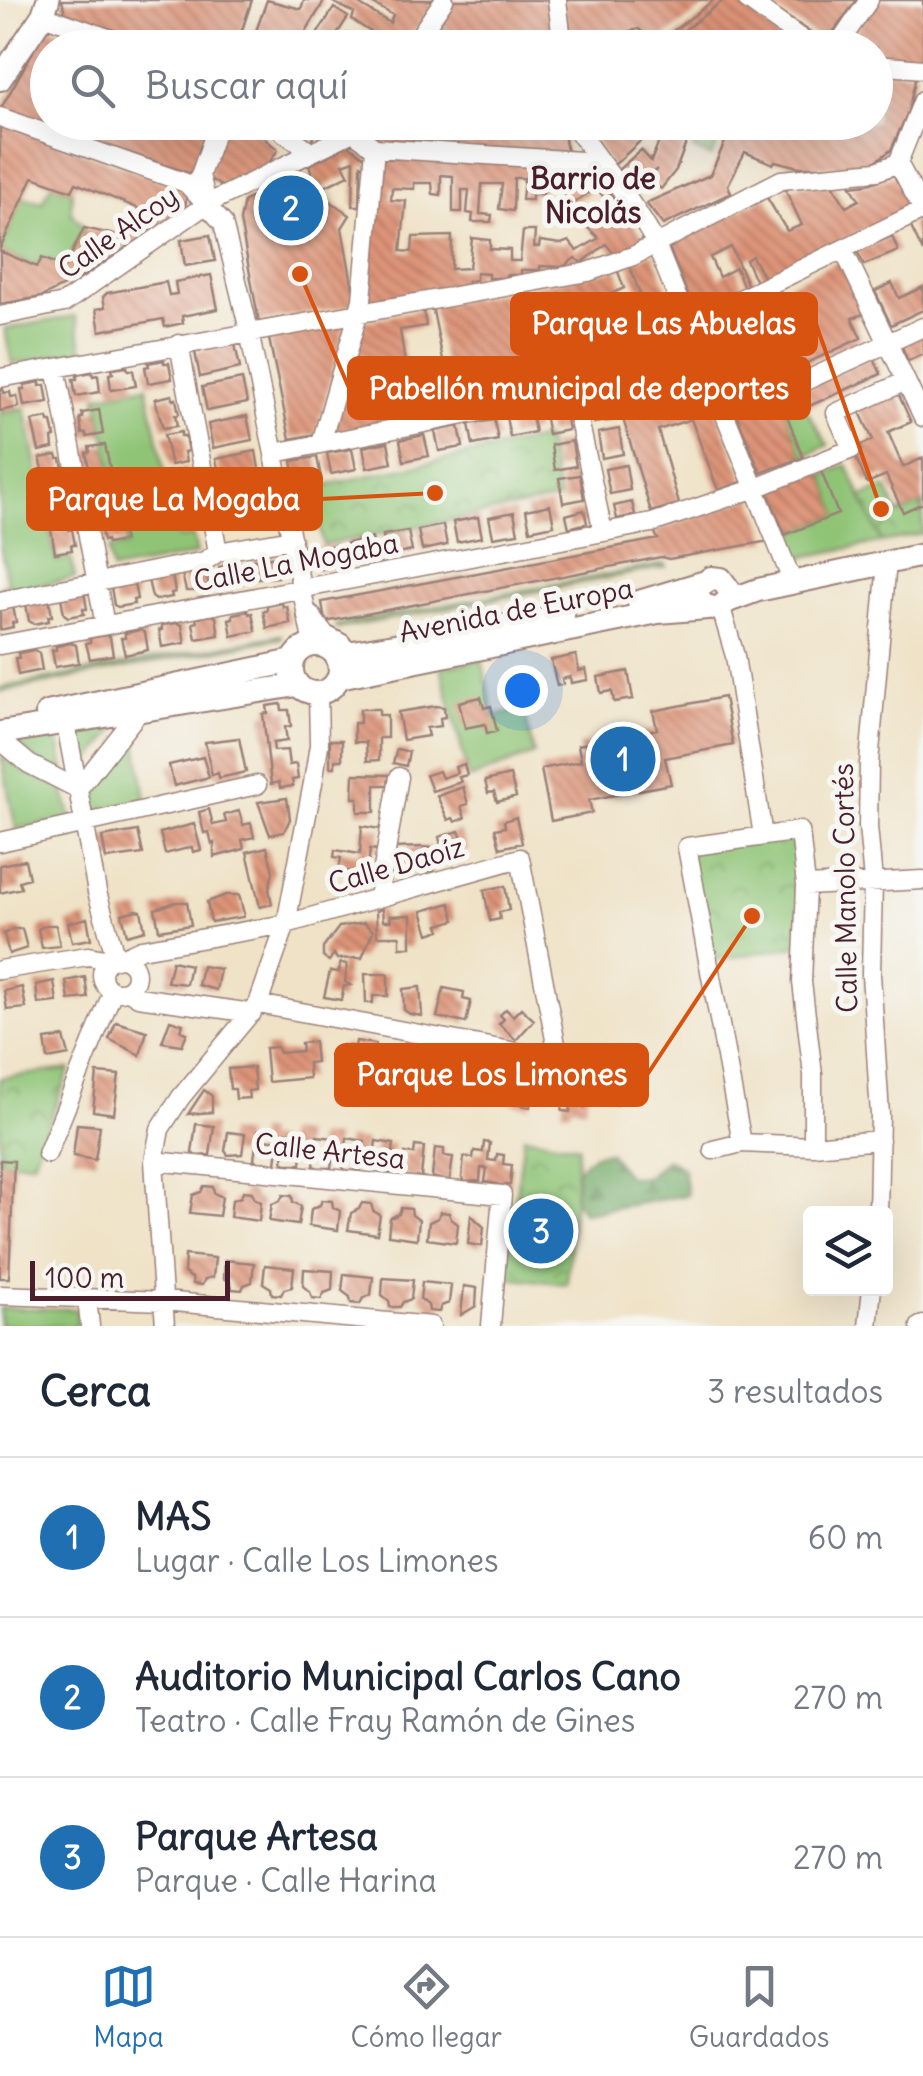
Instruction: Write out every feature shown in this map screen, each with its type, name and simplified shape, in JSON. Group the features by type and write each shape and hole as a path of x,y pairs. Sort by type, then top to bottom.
{"main road":[{"path":"31,30 45,7"},
{"path":"0,79 30,31"},
{"name":"Avenida de Europa","path":"337,666 368,650 656,599 758,590 923,555"},
{"name":"Avenida de Europa","path":"337,666 658,612 756,580 825,565 876,563"},
{"path":"308,616 323,636 342,646 368,650"},
{"path":"3,730 58,719 66,724 331,688 337,666 326,647 313,645 301,650 293,661 292,674 308,689"},
{"path":"3,730 108,700 293,661"},
{"path":"66,724 72,716 94,710 108,700"}],"street":[{"path":"423,30 444,0"},
{"path":"558,0 561,30"},
{"path":"748,0 789,30"},
{"path":"848,30 869,0"},
{"path":"45,7 96,30"},
{"path":"893,67 923,70"},
{"path":"0,378 588,272 633,256 781,180 877,172 898,162 923,100"},
{"path":"0,117 30,128"},
{"path":"65,140 186,183 223,222 313,645"},
{"path":"208,204 200,175 213,140"},
{"path":"295,140 312,152"},
{"name":"Calle Alcoy","path":"0,316 64,302 208,204 333,140"},
{"path":"368,140 376,148 598,162"},
{"path":"584,140 656,242 789,573"},
{"path":"321,444 354,316 362,300 376,148"},
{"path":"689,324 923,210 898,162"},
{"path":"843,249 923,417"},
{"path":"792,387 923,327"},
{"path":"180,344 218,552"},
{"path":"275,453 628,382 700,352"},
{"path":"56,368 105,625"},
{"name":"Calle La Mogaba","path":"0,645 652,522 756,488 852,449 836,413 906,381"},
{"path":"573,392 603,532"},
{"path":"0,601 88,586 98,580 205,561 218,552 292,539"},
{"name":"Calle Manolo Cortés","path":"876,563 868,826 880,1140 878,1206"},
{"path":"716,596 735,656 764,836"},
{"path":"164,1326 154,1161 160,1129 181,1097 255,1008 286,924 319,745 308,689"},
{"path":"78,789 138,713"},
{"path":"66,724 97,892 116,959"},
{"path":"3,730 28,764 78,789"},
{"path":"378,898 400,777"},
{"path":"0,842 257,785"},
{"path":"742,1142 686,847 800,831 806,886 802,982 813,1076 814,1146"},
{"name":"Calle Daoíz","path":"0,970 88,956 116,959 140,949 286,924 520,858 558,1060"},
{"path":"806,886 923,880"},
{"path":"116,959 102,974 104,984 138,996 255,1008 558,1060 606,1059 614,1096"},
{"path":"48,1154 120,990 134,982 135,972 130,963 116,959"},
{"path":"713,1150 742,1142 814,1146 880,1140"},
{"name":"Calle Artesa","path":"154,1161 502,1195 491,1326"},
{"path":"0,1295 164,1301 431,1326"},
{"path":"868,1326 871,1296"},
{"path":"87,1298 90,1326"}],"green space":[{"path":"699,140 720,140 711,157 693,149"},
{"path":"52,184 72,191 71,212 84,228 65,267 42,258 37,267 0,251 23,197 42,202"},
{"path":"76,316 83,351 12,364 5,329"},
{"path":"785,375 828,445 803,457 773,380"},
{"path":"147,386 178,538 193,536 197,554 112,571 108,550 127,545 97,396"},
{"path":"25,408 56,561 71,558 75,578 0,593 0,587 8,585 0,544 0,413"},
{"path":"545,438 559,499 323,545 311,488"},
{"path":"847,465 882,542 797,558 785,535 838,514 823,475"},
{"path":"886,487 898,514 923,503 923,534 882,542 861,497"},
{"path":"664,564 666,567 337,629 336,625"},
{"path":"281,638 0,692 0,688"},
{"path":"482,660 494,716 524,710 534,754 469,779 441,667"},
{"path":"120,724 84,769 77,732"},
{"path":"135,728 146,800 93,812 87,790 123,752"},
{"path":"57,732 64,772 40,763 13,739"},
{"path":"1,756 30,775 62,786 72,819 16,829"},
{"path":"800,831 803,945 708,961 687,847"},
{"path":"70,1069 33,1162 0,1161 0,1078"},
{"path":"524,1136 578,1146 567,1284 505,1277"},
{"path":"609,1152 628,1177 646,1177 667,1159 683,1168 687,1195 583,1213 574,1198 577,1169 594,1154"},
{"path":"0,1308 76,1309 78,1326 0,1326"}],"building":[{"path":"62,0 252,0 242,30 113,30 65,14"},
{"path":"267,0 301,9 304,0 325,0 307,30 256,30"},
{"path":"329,0 352,0 390,23 393,15 366,0 438,0 416,30 368,30 352,20 354,13"},
{"path":"451,0 552,0 551,30 432,30"},
{"path":"562,0 714,0 674,30 565,30"},
{"path":"724,0 738,0 778,30 685,30"},
{"path":"761,0 857,0 835,30 807,30"},
{"path":"878,0 923,0 923,64 893,60 893,30 856,30"},
{"path":"334,8 348,17 340,30 320,30"},
{"path":"30,57 30,120 0,110"},
{"path":"893,70 917,72 908,112 891,150 868,167 799,167 775,161 773,164 745,152 728,185 731,193 663,225 646,203 710,175 726,140 893,140"},
{"path":"0,122 30,133 30,140 50,140 187,190 185,209 82,277 41,297 0,304 0,251 37,267 42,258 65,267 84,228 115,235 152,214 76,183 72,191 33,177 0,249"},
{"path":"90,140 202,140 192,174"},
{"path":"218,140 266,140 278,150 265,168 225,188 207,177"},
{"path":"374,140 565,140 567,155 381,145"},
{"path":"594,140 641,140 612,167"},
{"path":"660,140 687,140 676,170 661,189 649,178 657,169 634,189 618,170 641,150 651,161"},
{"path":"346,143 369,160 367,168 361,164 360,206 353,206 354,160 343,164 349,175 318,190 309,165"},
{"path":"379,153 545,161 543,194 532,194 532,200 522,200 524,178 514,178 513,211 499,209 502,184 482,184 480,214 492,215 491,222 472,222 473,214 467,213 469,190 462,190 462,212 453,212 453,176 441,175 441,195 433,194 432,183 414,183 414,189 392,188 391,200 406,201 401,251 412,252 413,237 452,236 451,269 469,268 472,238 490,240 490,249 510,250 510,261 520,261 523,231 535,231 534,247 539,247 540,241 569,241 577,251 599,238 587,227 611,207 596,187 563,211 567,163 586,164 644,237 629,252 615,255 606,244 582,263 575,258 563,267 540,266 540,270 521,270 521,275 506,278 476,273 476,280 468,281 467,288 451,287 450,291 432,291 431,297 393,298 394,302 363,307"},
{"path":"894,175 910,202 909,208 764,278 752,256 746,260 756,282 748,286 731,247 710,257 719,277 736,268 744,288 694,311 668,245 766,196 787,231 802,225 785,189 832,183 846,207 859,200 851,186"},
{"path":"297,178 350,215 342,228 356,305 259,322 240,221 244,201"},
{"path":"923,219 923,252 910,225"},
{"path":"210,235 215,261 185,266 181,240"},
{"path":"892,236 898,251 864,265 857,251"},
{"path":"653,251 688,345 662,358 644,322 602,341 604,373 568,381 557,320 517,328 528,391 334,433 360,322 423,309 426,326 400,330 405,363 370,370 374,405 403,398 400,378 410,377 413,397 423,395 421,379 446,375 432,306 617,269 624,288 598,300 598,313 640,294 629,264"},
{"path":"841,260 867,313 852,318 861,338 788,372 786,369 771,374 803,457 761,473 699,325"},
{"path":"211,275 218,309 182,316 183,323 165,327 163,319 100,331 96,309 105,307 103,297 107,293 166,282 169,295 177,294 175,282"},
{"path":"892,283 899,298 923,287 923,310 891,325 875,291"},
{"path":"346,322 316,434 290,439 268,334"},
{"path":"923,332 923,354 908,361 900,342"},
{"path":"235,344 240,368 200,377 195,352"},
{"path":"873,356 881,374 807,407 799,389"},
{"path":"164,360 169,363 172,379 148,383 145,367"},
{"path":"697,363 745,481 718,490 691,419 658,430 679,504 651,512 615,392"},
{"path":"112,369 133,370 136,386 111,390"},
{"path":"92,372 93,376 98,375 100,392 76,396 73,379"},
{"path":"242,379 247,403 207,411 202,387"},
{"path":"40,382 40,386 45,385 48,402 24,406 21,389"},
{"path":"3,389 11,397 17,396 19,407 0,411"},
{"path":"897,391 911,422 888,432 903,467 923,458 923,503 903,512 886,475 867,483 852,449 873,440 858,408"},
{"path":"172,395 179,414 175,415 177,426 163,428 155,399"},
{"path":"611,395 615,420 594,423 590,398"},
{"path":"564,405 568,430 548,434 543,409"},
{"path":"99,410 103,434 87,437 82,434 82,413"},
{"path":"531,412 535,432 510,437 506,417"},
{"path":"247,416 252,440 213,448 208,424"},
{"path":"48,418 55,437 53,448 39,451 32,421"},
{"path":"494,420 498,440 473,445 469,424"},
{"path":"459,426 463,447 439,451 435,431"},
{"path":"619,429 623,454 602,458 598,433"},
{"path":"181,432 188,451 184,452 186,462 171,465 164,435"},
{"path":"424,435 429,456 404,461 400,440"},
{"path":"572,441 576,466 555,470 551,445"},
{"path":"388,442 392,463 367,468 363,447"},
{"path":"105,445 110,468 93,471 86,453 90,452 89,447"},
{"path":"352,449 356,469 331,474 327,453"},
{"path":"256,451 260,475 221,483 216,459"},
{"path":"57,455 64,473 60,474 62,485 48,488 40,458"},
{"path":"317,457 321,477 296,482 292,461"},
{"path":"626,465 630,490 610,494 605,469"},
{"path":"819,466 838,514 785,535 766,487"},
{"path":"186,469 193,488 189,488 190,493 173,496 169,472"},
{"path":"580,475 584,499 563,503 559,478"},
{"path":"753,497 769,541 669,559 661,557 325,622 322,602 658,539 654,531"},
{"path":"632,502 635,515 617,519 614,506"},
{"path":"192,503 199,522 196,527 179,530 175,506"},
{"path":"550,505 554,525 530,530 526,510"},
{"path":"584,510 587,523 569,528 566,515"},
{"path":"514,512 518,533 493,537 489,517"},
{"path":"119,517 124,541 107,544 100,526 103,520"},
{"path":"478,517 482,537 457,542 453,522"},
{"path":"443,525 447,545 422,550 418,530"},
{"path":"68,526 75,545 71,545 72,550 55,553 51,529"},
{"path":"408,531 412,551 387,556 383,535"},
{"path":"372,538 376,559 351,564 347,543"},
{"path":"337,545 341,565 316,570 312,549"},
{"path":"277,556 277,577 257,578 253,560"},
{"path":"242,563 242,584 222,585 219,567"},
{"path":"206,569 206,591 186,591 182,574"},
{"path":"172,575 172,597 152,597 148,580"},
{"path":"134,583 134,604 114,605 111,587"},
{"path":"84,592 84,614 64,614 61,597"},
{"path":"49,599 49,621 29,621 26,604"},
{"path":"13,606 16,622 13,627 0,630 0,608"},
{"path":"267,606 287,606 290,623 267,628 263,611 267,611"},
{"path":"248,611 256,631 232,636 229,619 233,614"},
{"path":"216,617 219,635 196,639 196,618"},
{"path":"162,625 182,625 185,643 162,647"},
{"path":"125,633 145,633 148,650 125,655 121,638 125,638"},
{"path":"110,637 113,655 90,659 86,643 90,638"},
{"path":"76,645 79,663 55,667 52,650"},
{"path":"18,653 39,653 42,670 18,675"},
{"path":"576,655 579,671 586,669 588,680 571,683 570,677 557,686 551,660"},
{"path":"628,671 633,699 614,702 612,691 601,693 598,677"},
{"path":"481,697 484,708 491,706 497,731 487,733 485,724 465,728 459,702"},
{"path":"724,697 733,745 665,758 671,784 589,800 592,813 551,821 541,769 581,761 578,745 657,729 653,711"},
{"path":"281,704 282,710 289,710 291,726 285,727 287,741 273,743 274,751 287,750 289,765 296,764 298,779 292,780 293,786 280,788 279,782 271,784 263,714 268,713 267,706"},
{"path":"444,707 441,726 426,728 428,736 403,740 398,712"},
{"path":"360,709 379,709 379,715 387,715 387,738 379,738 379,760 367,761 366,742 354,742 354,723 360,723"},
{"path":"239,738 246,772 219,778 218,773 212,775 205,742"},
{"path":"330,740 342,740 342,760 335,760 335,767 330,767"},
{"path":"397,749 409,752 406,766 393,763"},
{"path":"203,757 209,777 174,786 169,765"},
{"path":"464,764 467,775 459,777 461,782 432,791 426,775 439,771 442,778 457,773 455,767"},
{"path":"354,774 390,775 388,785 375,785 375,812 358,812 358,798 353,798"},
{"path":"510,775 516,797 497,802 494,792 488,793 485,781"},
{"path":"463,787 468,804 461,806 465,818 448,820 437,796"},
{"path":"287,798 290,819 284,832 270,835 258,802"},
{"path":"209,809 213,825 226,822 224,815 239,811 243,825 251,823 254,837 242,840 244,849 214,857 214,843 209,832 204,833 199,812"},
{"path":"516,817 522,843 500,848 495,829 505,827 504,821"},
{"path":"194,824 201,850 193,852 192,847 165,854 160,833"},
{"path":"362,826 381,829 378,850 370,849 366,885 356,884 358,873 339,870 341,858 334,857 335,850 360,854"},
{"path":"138,831 143,854 106,859 102,837"},
{"path":"459,831 469,851 443,854 439,837"},
{"path":"267,847 273,872 269,889 272,904 260,907 247,852"},
{"path":"395,848 433,848 434,871 396,873"},
{"path":"25,860 29,878 19,881 21,888 0,893 0,865"},
{"path":"505,886 509,910 499,912 500,919 490,921 484,890"},
{"path":"239,895 243,917 211,922 207,902"},
{"path":"187,902 191,925 159,930 155,909"},
{"path":"450,903 455,920 439,925 441,930 429,934 422,911"},
{"path":"382,909 383,921 391,921 390,916 411,915 411,947 400,947 400,936 377,936 376,911"},
{"path":"141,911 145,930 127,935 122,914"},
{"path":"87,918 91,939 72,942 68,923"},
{"path":"364,923 373,931 362,958 337,959 334,954 329,961 323,957 323,948 339,927"},
{"path":"56,925 60,946 42,948 38,929"},
{"path":"22,929 27,948 9,954 4,934"},
{"path":"172,961 190,965 186,984 167,982"},
{"path":"340,963 347,964 345,982 350,985 344,986 341,1000 324,997 330,971 339,972"},
{"path":"202,966 220,969 216,990 198,985"},
{"path":"365,974 388,974 388,996 373,996 373,1003 366,1003"},
{"path":"85,977 88,998 69,1000 66,981"},
{"path":"54,981 57,1002 38,1004 36,985"},
{"path":"22,987 26,1008 7,1010 4,991"},
{"path":"420,987 422,1016 404,1010 403,989"},
{"path":"444,988 464,992 463,999 471,1001 466,1023 437,1017"},
{"path":"521,1008 534,1020 516,1040 499,1024 504,1019 500,1015 506,1009 513,1016"},
{"path":"170,1020 183,1024 181,1031 187,1033 182,1045 162,1042"},
{"path":"116,1022 147,1031 140,1055 109,1039"},
{"path":"64,1037 69,1055 48,1059 45,1040"},
{"path":"356,1041 375,1044 370,1076 356,1074 358,1055 341,1053 342,1045 355,1047"},
{"path":"314,1042 316,1062 308,1063 309,1078 268,1082 265,1048 277,1047 279,1053 302,1051 301,1043"},
{"path":"253,1067 255,1090 248,1091 249,1098 236,1099 235,1089 230,1089 228,1069"},
{"path":"97,1073 119,1075 114,1114 93,1111"},
{"path":"515,1078 535,1082 530,1107 510,1103"},
{"path":"570,1088 588,1091 585,1108 571,1106 570,1112 562,1111 564,1096 569,1097"},
{"path":"204,1090 212,1096 212,1112 188,1114"},
{"path":"77,1124 100,1126 95,1160 73,1156"},
{"path":"196,1124 214,1126 210,1155 192,1153"},
{"path":"258,1131 266,1132 265,1139 279,1141 276,1163 254,1159"},
{"path":"228,1132 245,1134 242,1154 228,1155 225,1151"},
{"path":"286,1132 304,1134 301,1164 283,1161"},
{"path":"317,1136 335,1138 331,1168 314,1165"},
{"path":"347,1138 365,1141 361,1170 346,1171 343,1167"},
{"path":"376,1141 394,1144 390,1173 376,1174 372,1170"},
{"path":"484,1142 490,1143 488,1160 496,1161 497,1154 504,1155 503,1164 512,1165 510,1185 485,1182 487,1168 481,1168 480,1181 465,1182 462,1178 464,1157 473,1158 474,1151 483,1152"},
{"path":"415,1146 424,1147 421,1177 406,1177 405,1153 414,1154"},
{"path":"435,1148 444,1149 444,1156 453,1157 450,1179 446,1181 432,1177"},
{"path":"0,1160 14,1161 9,1278 0,1278"},
{"path":"204,1186 213,1187 214,1193 222,1197 219,1216 190,1213 193,1195"},
{"path":"243,1191 252,1192 261,1202 259,1221 230,1217 232,1200 241,1197"},
{"path":"283,1195 292,1196 293,1202 301,1206 298,1225 269,1221 272,1204"},
{"path":"322,1200 332,1201 340,1211 338,1230 309,1226 311,1209"},
{"path":"362,1203 371,1204 380,1215 377,1234 348,1230 351,1213"},
{"path":"401,1208 411,1209 419,1220 417,1239 388,1235 390,1218 399,1214"},
{"path":"440,1212 449,1213 458,1224 456,1243 427,1239 429,1222 438,1218"},
{"path":"471,1215 484,1227 482,1246 468,1244"},
{"path":"185,1255 215,1258 213,1277 205,1279 202,1285 193,1284 192,1278 184,1273"},
{"path":"225,1260 254,1263 252,1282 242,1290 232,1289 224,1278"},
{"path":"265,1265 294,1268 292,1287 284,1289 281,1295 272,1294 271,1288 263,1283"},
{"path":"304,1269 333,1271 332,1290 321,1299 312,1298 303,1286"},
{"path":"344,1274 373,1277 371,1295 360,1304 351,1303 342,1291"},
{"path":"383,1278 413,1280 411,1299 400,1307 390,1307 382,1295"},
{"path":"422,1282 451,1285 449,1303 441,1306 439,1312 429,1311 420,1299"},
{"path":"464,1286 477,1288 476,1306 461,1315"}],"tunnel":[{"path":"429,21 442,30"}],"place":[{"name":"Auditorio Municipal Carlos Cano","path":"291,208"},
{"name":"Pabellón municipal de deportes","path":"300,274"},
{"name":"Parque La Mogaba","path":"435,493"},
{"name":"Parque Las Abuelas","path":"881,509"},
{"name":"MAS","path":"623,759"},
{"name":"Parque Los Limones","path":"752,916"},
{"name":"Parque Artesa","path":"541,1231"}],"district":[{"name":"Barrio de Nicolás","path":"593,196"}]}
